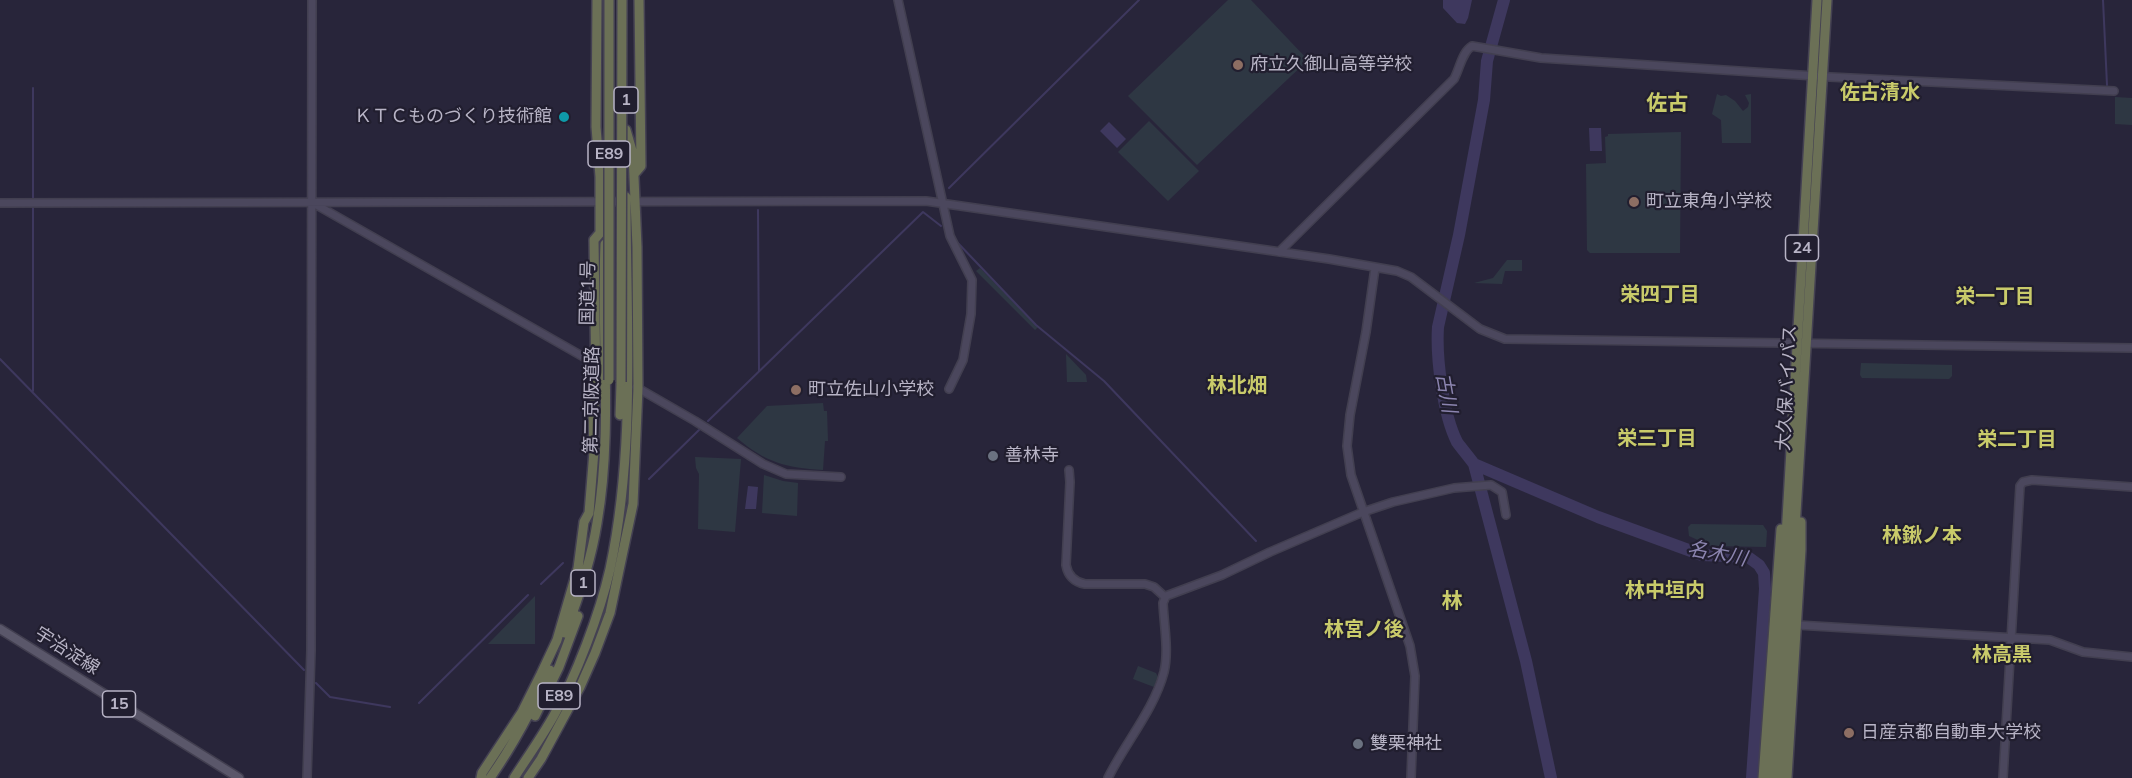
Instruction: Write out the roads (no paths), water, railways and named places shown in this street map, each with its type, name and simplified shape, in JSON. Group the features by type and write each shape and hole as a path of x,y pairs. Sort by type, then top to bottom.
{"highway":[{"path":"597,0 597,155 604,200 600,233 604,264"},
{"name":"国道1号","path":"490,778 507,754 531,711 558,652 581,592 597,522 605,442 599,365 608,139 607,0"},
{"name":"第二京阪道路","path":"496,778 526,732 559,666 587,586 600,528 608,456 609,390 607,0"},
{"name":"第二京阪道路","path":"513,778 549,717 581,645 594,607 611,537 618,475 621,382 624,0"},
{"name":"1","path":"513,778 554,716 596,618 610,570 618,525 627,382 626,261 630,201 626,130 624,0"},
{"path":"635,173 641,165 639,0"},
{"name":"大久保バイパス","path":"1772,778 1798,484 1812,75 1817,0"},
{"name":"大久保バイパス","path":"1780,778 1790,557 1788,495 1802,343 1827,0"},
{"path":"528,778 541,759 580,687 610,613 633,504 638,388 637,247 630,201 635,173 633,154 626,130"},
{"path":"597,155 608,139"},
{"path":"581,592 586,560 584,543 589,513 594,452 593,415 599,365 594,240 600,233"},
{"path":"626,261 637,247"},
{"path":"596,388 599,418 605,442"},
{"path":"623,472 636,458"},
{"path":"1787,778 1802,549 1801,499 1798,484"},
{"path":"1763,778 1781,530 1788,495"},
{"path":"481,778 522,712 557,640 578,568 584,522 589,513"}],"main road":[{"name":"宇治淀線","path":"0,629 239,778"}],"street":[{"path":"307,778 311,650 312,0"},
{"path":"898,0 952,243 969,271 973,289 963,360 949,389"},
{"path":"1279,252 1454,79 1465,51 1475,46 1541,58 2114,91"},
{"path":"0,203 926,201 1279,252 1404,273 1480,329 1505,339 2132,348"},
{"path":"312,202 329,214 696,421 763,464 786,474 841,477"},
{"path":"1376,268 1350,415 1347,446 1351,475 1410,646 1415,676 1411,778"},
{"path":"1069,470 1066,565 1070,576 1077,582 1085,584 1145,584 1154,587 1165,597"},
{"path":"2003,778 2020,486 2023,482 2032,480 2132,487"},
{"path":"1165,597 1231,571 1363,512 1393,502 1454,488 1491,485 1502,492 1506,514"},
{"path":"1108,778 1149,705 1164,673 1166,659 1163,605 1165,597"},
{"path":"1797,625 2050,640 2094,654 2132,657"}],"waterway":[{"path":"949,188 1139,0"},
{"name":"古川","path":"1504,0 1487,61 1484,100 1459,235 1438,327 1438,354 1441,386 1448,417 1457,442 1474,464 1526,661 1551,778"},
{"path":"2103,0 2107,85"},
{"path":"33,88 33,391"},
{"path":"758,210 759,371"},
{"path":"708,421 923,212 941,226"},
{"path":"956,241 1036,325 1104,381 1256,541"},
{"path":"0,359 304,670"},
{"path":"649,479 699,430"},
{"name":"名木川","path":"1474,464 1598,517 1702,555 1748,557 1759,565 1764,573 1765,589 1752,778"},
{"path":"541,584 563,563"},
{"path":"419,703 528,595"},
{"path":"316,683 330,697 390,707"}],"place":[{"name":"府立久御山高等学校","path":"1238,65"},
{"name":"ＫＴＣものづくり技術館","path":"564,117"},
{"name":"町立東角小学校","path":"1634,202"},
{"name":"町立佐山小学校","path":"796,390"},
{"name":"善林寺","path":"993,456"},
{"name":"日産京都自動車大学校","path":"1849,733"},
{"name":"雙栗神社","path":"1358,744"}],"district":[{"name":"佐古清水","path":"1880,93"},
{"name":"佐古","path":"1667,104"},
{"name":"栄四丁目","path":"1660,295"},
{"name":"栄一丁目","path":"1995,297"},
{"name":"林北畑","path":"1237,386"},
{"name":"栄三丁目","path":"1657,439"},
{"name":"栄二丁目","path":"2017,440"},
{"name":"林鍬ノ本","path":"1922,536"},
{"name":"林中垣内","path":"1665,591"},
{"name":"林","path":"1452,602"},
{"name":"林宮ノ後","path":"1364,630"},
{"name":"林高黒","path":"2002,655"}]}
